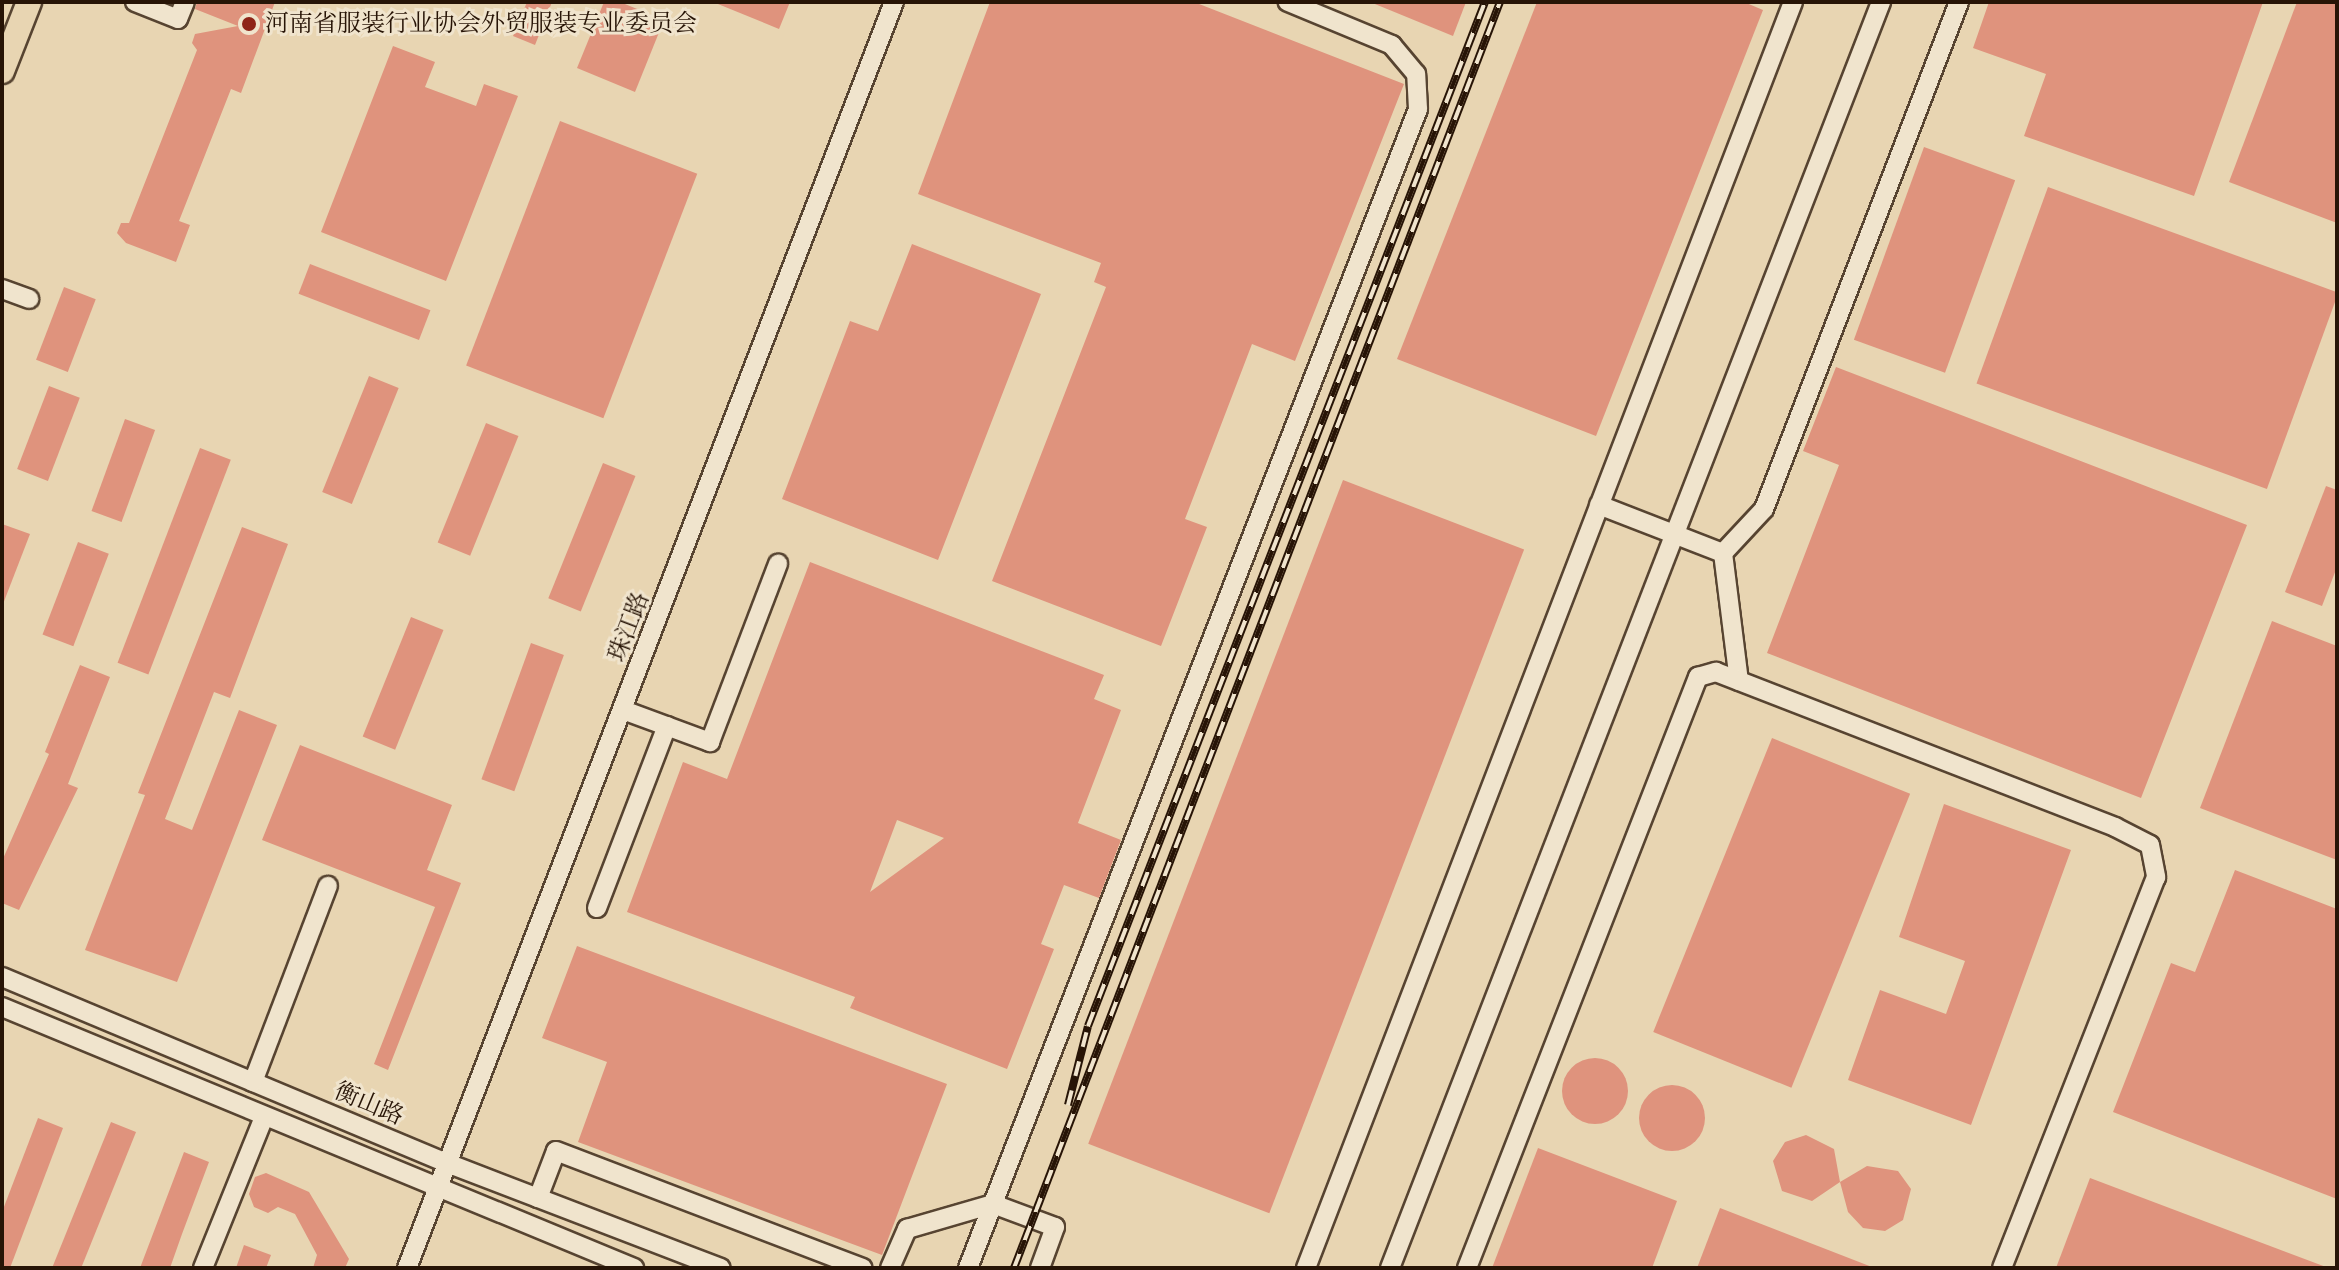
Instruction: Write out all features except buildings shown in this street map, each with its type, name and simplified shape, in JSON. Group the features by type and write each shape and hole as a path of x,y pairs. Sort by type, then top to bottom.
{"main road":[{"path":"2,71 29,2"}],"street":[{"path":"135,2 178,19 185,2"},
{"name":"珠江路","path":"407,1268 894,2"},
{"path":"968,1268 1418,109 1416,74 1392,45 1288,2"},
{"path":"1306,1268 1793,2"},
{"path":"1390,1268 1881,2"},
{"path":"1723,553 1764,509 1959,2"},
{"path":"2,289 29,299"},
{"path":"1599,505 1723,553"},
{"path":"1723,553 1739,681"},
{"path":"623,710 710,742 778,564"},
{"path":"1467,1268 1698,677 1716,672 2150,845 2156,877 2002,1268"},
{"path":"597,908 667,726"},
{"path":"253,1082 328,886"},
{"name":"衡山路","path":"2,977 447,1163 721,1268"},
{"path":"2,1007 437,1190 634,1268"},
{"path":"203,1268 264,1117"},
{"path":"538,1198 556,1151 862,1268"},
{"path":"890,1268 907,1229 993,1204 1055,1227 1040,1268"}],"railway":[{"path":"1068,1105 1088,1026 1485,2"},
{"path":"1014,1268 1500,2"}],"place":[{"name":"河南省服装行业协会外贸服装专业委员会","path":"249,24"}]}
